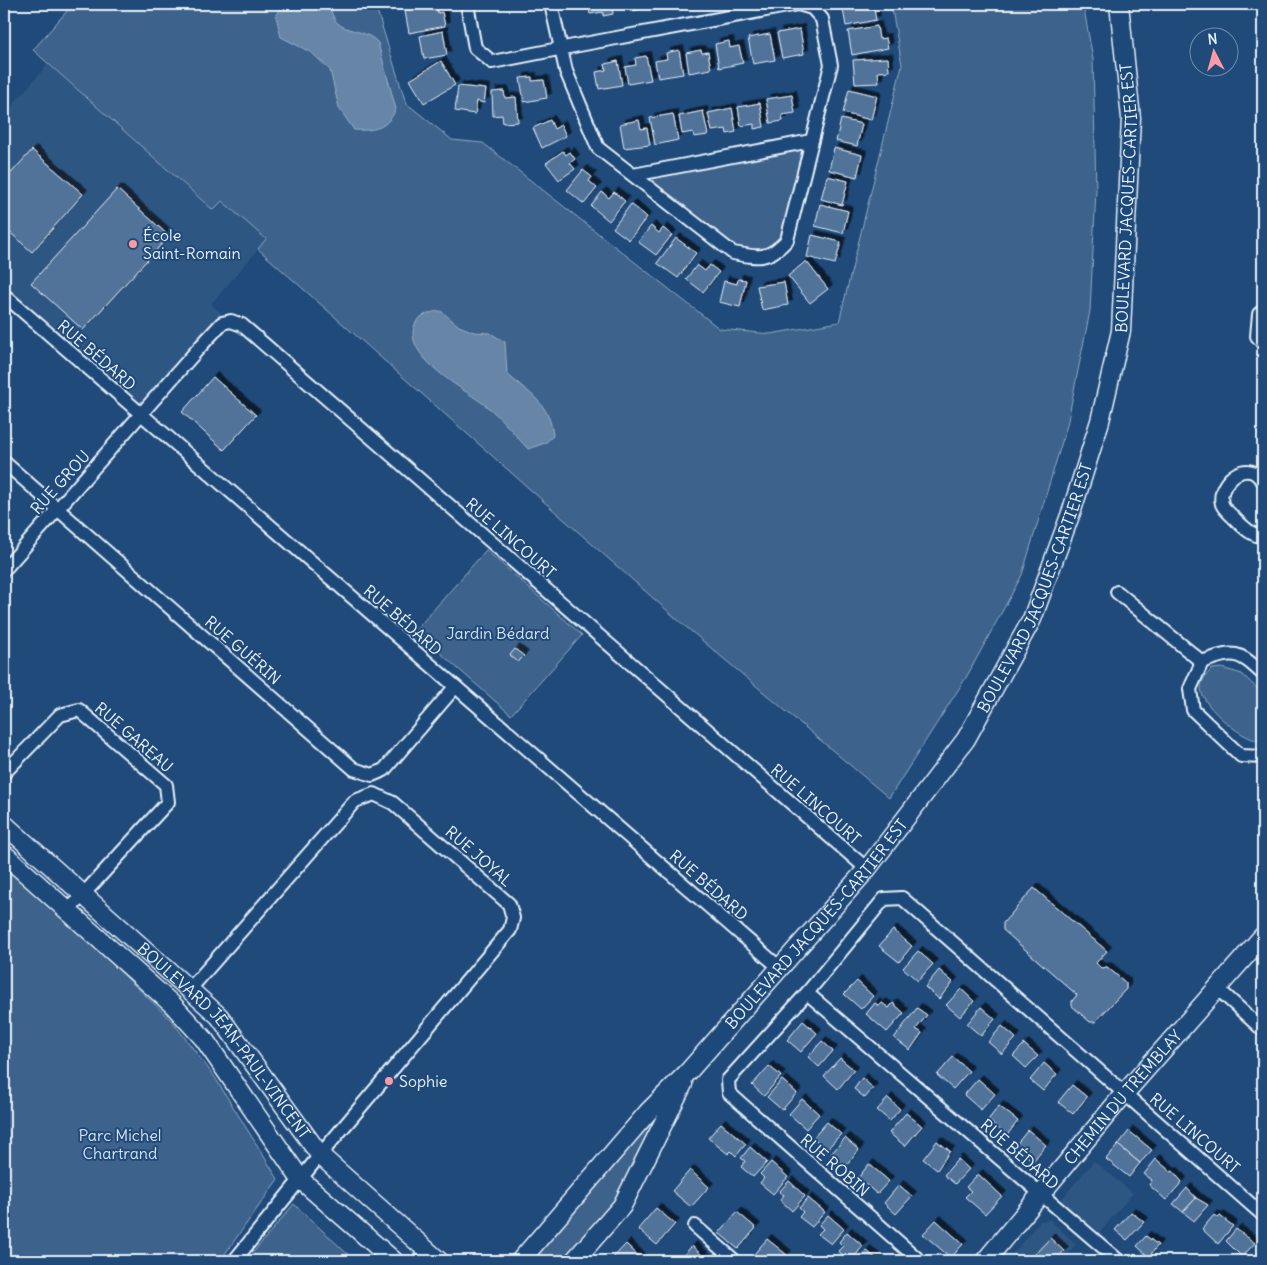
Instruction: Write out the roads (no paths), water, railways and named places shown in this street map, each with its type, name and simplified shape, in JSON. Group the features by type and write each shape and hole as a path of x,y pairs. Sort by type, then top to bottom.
{"main road":[{"name":"BOULEVARD JACQUES-CARTIER EST","path":"520,1261 648,1112 688,1072 781,969 867,869 966,739 1032,619 1072,510 1100,421 1121,331 1131,118 1119,4"},
{"name":"BOULEVARD JEAN-PAUL-VINCENT","path":"4,824 219,1016 320,1155 439,1261"},
{"name":"BOULEVARD JEAN-PAUL-VINCENT","path":"4,854 173,1005 204,1039 301,1180 394,1261"},
{"name":"CHEMIN DU TREMBLAY","path":"986,1261 1124,1094 1216,987 1263,936"},
{"name":"BOULEVARD JACQUES-CARTIER EST","path":"574,1261 622,1206 688,1072"}],"street":[{"path":"467,4 475,48 492,62 559,49 798,4 812,8 822,19 831,65 787,240 775,253 753,257 733,253 598,148 566,71 559,49 551,4"},
{"path":"633,175 811,141"},
{"name":"RUE BÉDARD","path":"4,295 781,969"},
{"path":"1263,311 1259,314 1257,336 1263,343"},
{"name":"RUE LINCOURT","path":"141,415 222,322 231,321 242,325 867,869"},
{"name":"RUE GROU","path":"4,570 141,415"},
{"name":"RUE GUÉRIN","path":"4,462 354,769 372,775 384,770 455,687"},
{"path":"1263,481 1254,472 1244,471 1234,475 1223,487 1221,496 1222,505 1243,527 1256,535 1263,536"},
{"path":"1117,592 1202,662"},
{"path":"1263,674 1243,656 1224,654 1202,662 1190,688 1193,710 1242,756 1263,758"},
{"name":"RUE GAREAU","path":"4,773 60,715 79,710 166,785 168,802 68,911"},
{"name":"RUE JOYAL","path":"190,989 355,801 374,794 393,803 509,904 513,918 510,930 320,1155 234,1261"},
{"name":"RUE LINCOURT","path":"808,993 884,899 902,898 1263,1215"},
{"path":"1216,987 1263,1030"},
{"name":"RUE BÉDARD","path":"808,993 1119,1261"},
{"name":"RUE ROBIN","path":"808,993 728,1080 729,1093 920,1261"},
{"path":"695,1226 736,1261"}],"place":[{"name":"École Saint-Romain","path":"133,244"},
{"name":"Sophie","path":"389,1081"}],"park label":[{"name":"Jardin Bédard","path":"498,633"},
{"name":"Parc Michel Chartrand","path":"120,1144"}]}
